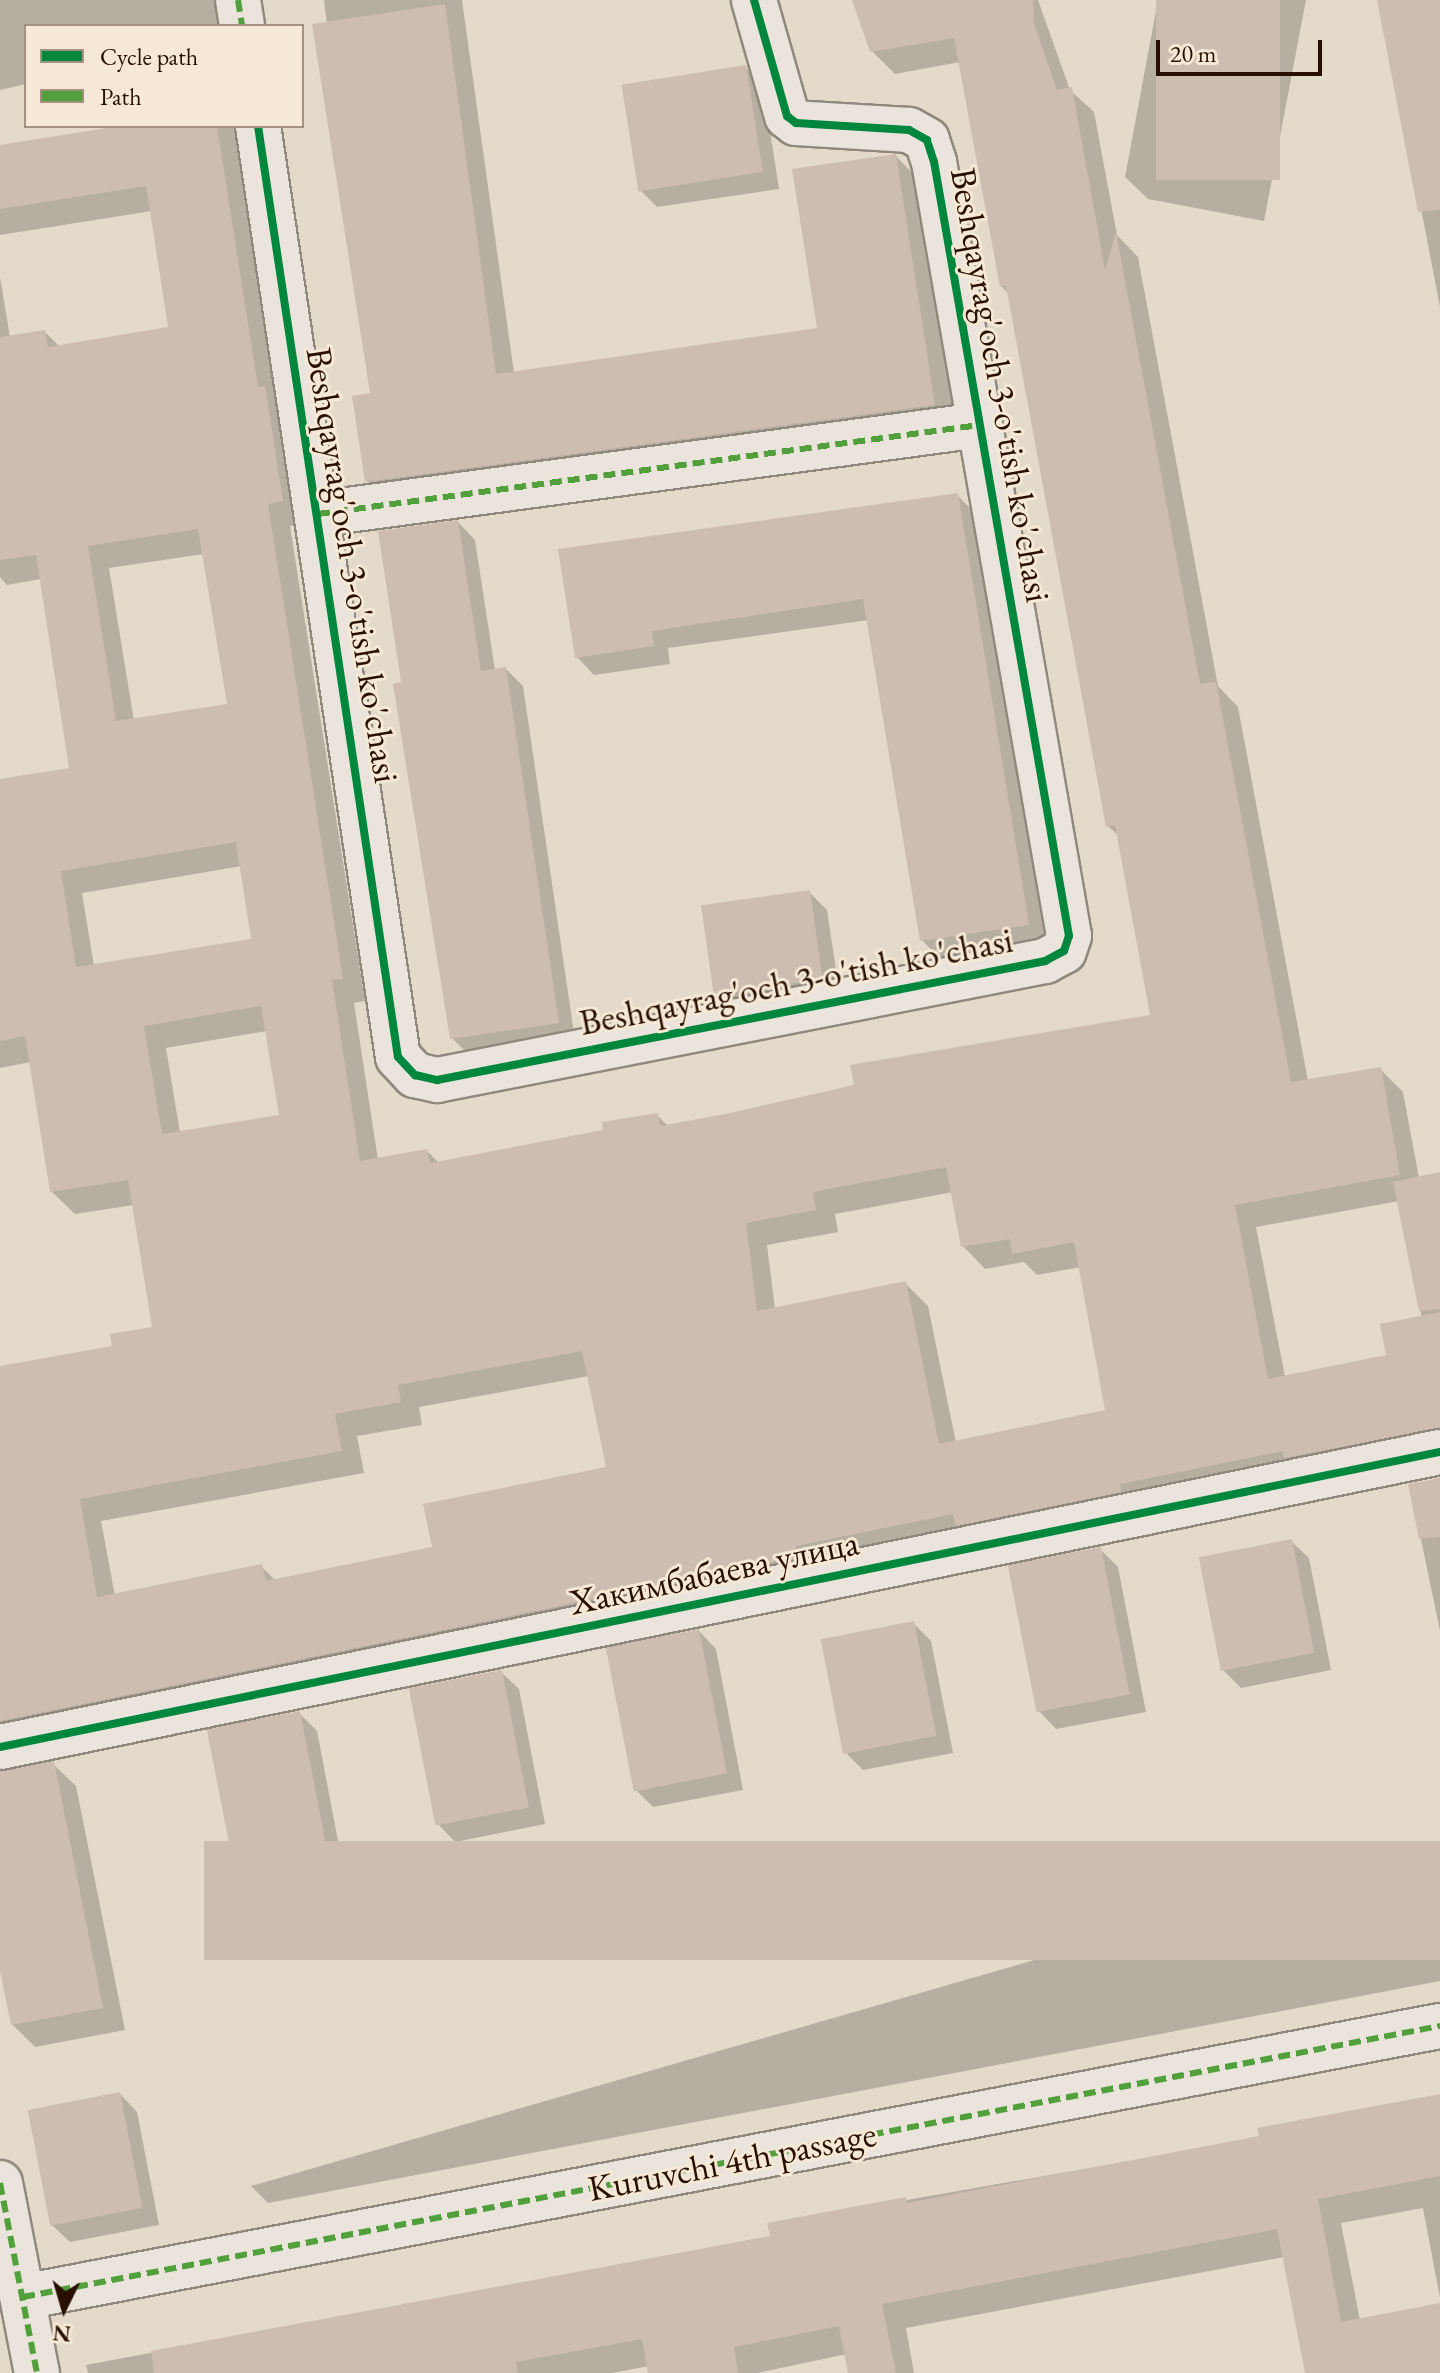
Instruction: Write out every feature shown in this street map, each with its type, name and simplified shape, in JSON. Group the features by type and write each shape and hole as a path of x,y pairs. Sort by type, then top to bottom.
{"street":[{"path":"238,0 242,24"},
{"name":"Beshqayrag'och 3-o'tish ko'chasi","path":"258,128 398,1057 415,1075 437,1080 1045,961 1064,951 1069,936 927,140 909,130 796,123 787,116 754,0"},
{"path":"318,514 980,425"},
{"name":"Хакимбабаева улица","path":"0,1747 1440,1452"},
{"name":"Kuruvchi 4th passage","path":"23,2297 1440,2026"},
{"path":"0,2183 37,2373"}],"building":[{"path":"852,0 1033,0 1034,24 1057,90 1072,87 1105,270 1116,232 1200,684 1216,682 1291,1082 1381,1067 1400,1175 1235,1205 1268,1379 1386,1355 1380,1324 1440,1312 1440,1428 1284,1458 1283,1451 1120,1484 1121,1492 956,1526 953,1514 796,1546 798,1557 0,1721 0,1366 112,1346 110,1334 152,1327 128,1180 50,1192 25,1036 0,1041 0,779 69,768 36,555 0,560 0,337 45,330 48,347 168,327 146,186 0,209 0,145 106,128 217,128 258,387 265,386 283,501 268,504 343,979 332,980 360,1161 427,1149 430,1163 603,1130 602,1122 658,1113 660,1126 854,1085 850,1065 1150,1015 1115,825 1106,827 1006,286 1000,287 954,38 870,52","holes":["198,529 227,704 116,721 88,546","236,842 251,939 76,967 61,871","261,1006 279,1115 162,1134 144,1026","946,1167 961,1247 1010,1239 1012,1254 1074,1242 1105,1410 939,1444 906,1281 757,1311 746,1223 816,1210 813,1192","582,1351 606,1467 423,1504 432,1547 266,1581 262,1564 97,1597 80,1499 342,1451 335,1414 401,1402 398,1385"]},
{"path":"1156,0 1280,0 1280,180 1156,180"},
{"path":"1377,0 1440,0 1440,210 1418,212"},
{"path":"445,4 496,374 817,328 792,169 896,154 935,405 365,482 352,396 370,393 312,24"},
{"path":"746,65 763,172 638,191 622,85"},
{"path":"958,493 1029,925 920,941 863,599 652,631 654,646 575,658 558,549"},
{"path":"458,520 481,671 506,667 559,1023 450,1039 393,684 401,682 378,531"},
{"path":"810,890 823,979 714,994 701,905"},
{"path":"1440,1172 1440,1309 1419,1311 1393,1182"},
{"path":"1440,1478 1440,1537 1419,1539 1408,1484"},
{"path":"1292,1539 1314,1653 1221,1671 1199,1557"},
{"path":"1101,1547 1130,1694 1036,1712 1008,1565"},
{"path":"914,1621 936,1736 843,1754 821,1639"},
{"path":"699,1629 727,1773 634,1791 606,1647"},
{"path":"502,1670 529,1807 435,1826 409,1688"},
{"path":"300,1711 327,1850 234,1869 207,1729"},
{"path":"54,1761 103,2008 11,2025 0,1971 0,1771"},
{"path":"204,1841 1440,1841 1440,1960 204,1960"},
{"path":"120,2092 143,2208 50,2226 28,2110"},
{"path":"1440,2094 1440,2176 1318,2199 1341,2322 1440,2303 1440,2373 1305,2373 1277,2229 882,2304 896,2373 848,2373 839,2326 734,2347 738,2373 648,2373 642,2339 516,2362 518,2373 154,2373 151,2351 770,2236 767,2223 906,2197 907,2203 1259,2136 1257,2128"}],"marked path":[{"path":"238,0 242,24"},
{"path":"318,514 980,425"},
{"path":"23,2297 1440,2026"},
{"path":"0,2183 37,2373"}],"cycle path":[{"path":"258,128 398,1057 415,1075 437,1080 1045,961 1064,951 1069,936 934,162 927,140 909,130 796,123 787,116 754,0"},
{"path":"0,1747 1440,1452"}]}
